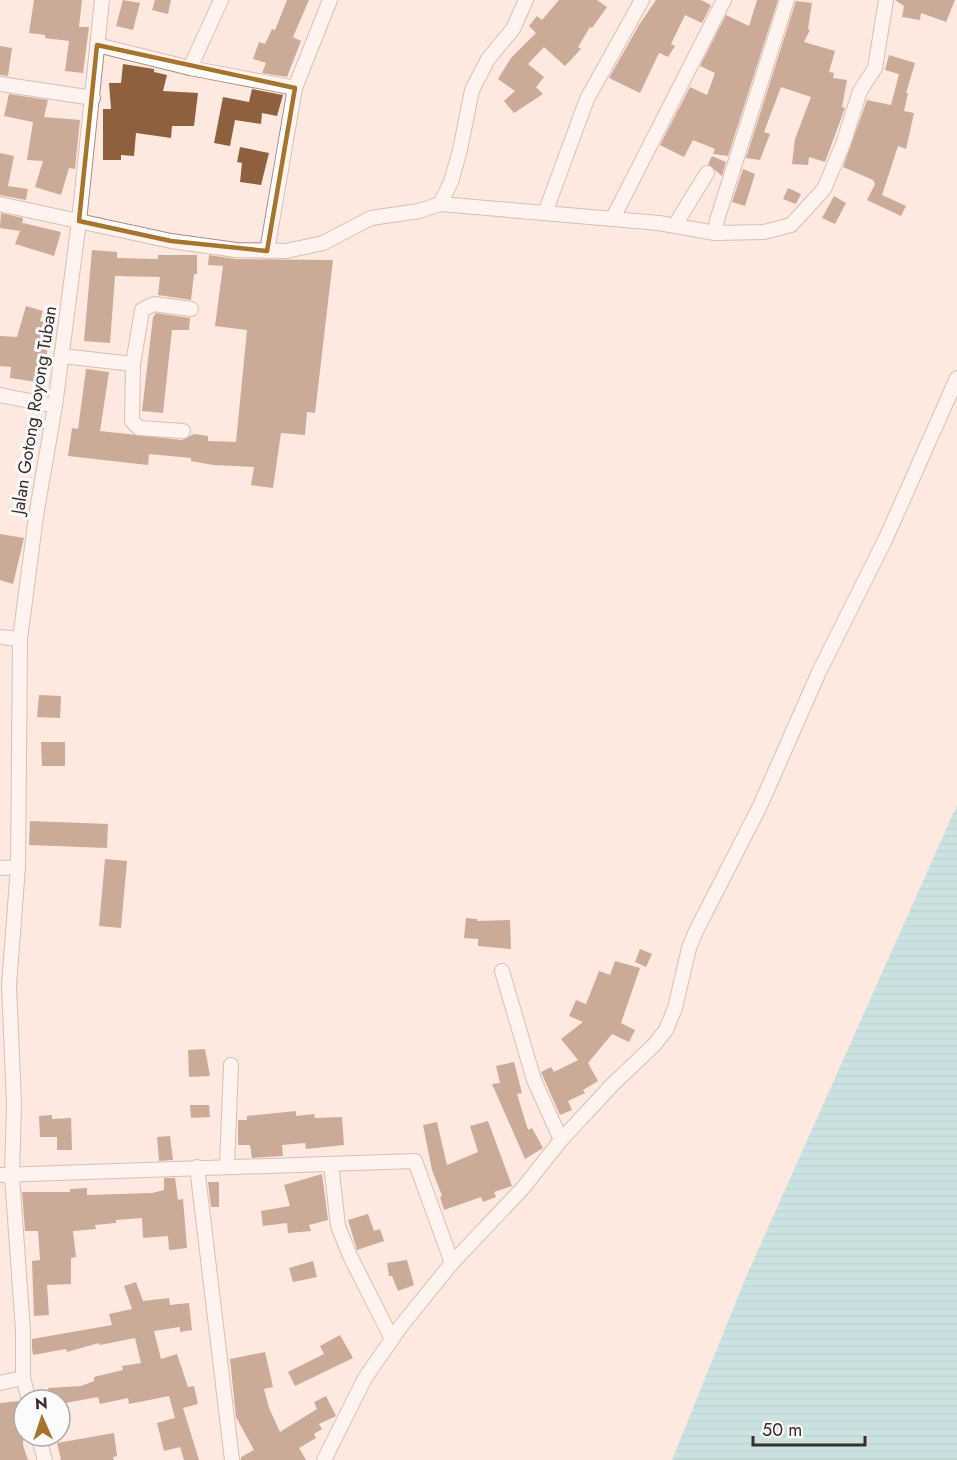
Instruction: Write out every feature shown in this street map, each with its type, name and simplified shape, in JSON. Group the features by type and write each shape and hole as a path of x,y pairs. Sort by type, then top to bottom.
{"street":[{"name":"Jalan Gotong Royong Tuban","path":"26,1388 23,1378 23,1331 6,1176 14,1103 9,985 18,867 20,639 36,516 62,356 93,98 102,0"},
{"path":"190,68 221,0"},
{"path":"267,251 295,88 330,0"},
{"path":"440,204 451,182 460,150 472,90 488,59 513,28 526,0"},
{"path":"545,213 587,99 642,0"},
{"path":"613,218 724,0"},
{"path":"715,233 717,220 787,0"},
{"path":"0,204 171,241 236,250 286,251 323,243 371,218 419,211 440,204 613,218 675,225 715,233 764,232 791,225 824,189 843,144 860,91 875,68 886,0"},
{"path":"97,45 190,68 295,88"},
{"path":"0,84 93,98"},
{"path":"675,225 707,173"},
{"path":"183,431 140,428 132,421 133,364 142,310 154,304 191,309"},
{"path":"62,356 133,364"},
{"path":"324,1460 355,1396 392,1339 452,1263 522,1188 561,1140 666,1030 675,1008 689,948 696,931 760,806 819,672 886,538 957,378"},
{"path":"0,395 55,406"},
{"path":"0,637 20,639"},
{"path":"0,868 18,867"},
{"path":"502,970 534,1080 561,1140"},
{"path":"227,1165 231,1065"},
{"path":"6,1176 227,1165 415,1161 452,1263"},
{"path":"331,1164 338,1226 392,1339"},
{"path":"197,1167 232,1460"},
{"path":"0,1383 23,1378"}],"highlighted area":[{"path":"97,45 295,88 267,251 171,241 79,221"}],"water":[{"path":"957,805 957,1460 672,1460 746,1277"}],"building":[{"path":"34,0 82,0 79,27 89,27 83,73 65,71 69,41 29,33"},
{"path":"123,0 140,3 133,30 116,26"},
{"path":"155,0 171,0 168,14 152,10"},
{"path":"287,0 309,0 293,37 301,41 287,77 262,73 266,63 253,59 259,42 265,44 272,29 275,30"},
{"path":"559,0 597,0 607,7 592,28 590,27 578,47 581,49 565,66 544,47 528,64 544,77 536,87 543,94 514,113 504,101 515,91 498,79 511,58 536,33 529,26 537,16 542,20"},
{"path":"656,0 701,0 711,5 702,23 685,15 671,44 675,46 668,57 659,53 640,93 609,78"},
{"path":"757,0 778,0 728,156 713,154 715,149 693,140 684,157 660,145 690,87 707,95 715,73 700,66 726,15 749,26"},
{"path":"895,0 955,0 946,22 921,13 920,20 902,17 904,6"},
{"path":"796,1 812,3 808,29 810,30 804,42 835,51 829,72 834,73 833,78 847,80 842,107 845,108 825,162 809,157 808,165 792,164 795,139 811,97 781,87 764,132 770,134 760,160 746,158"},
{"path":"0,46 12,48 8,76 0,75"},
{"path":"889,55 915,63 906,93 908,93 904,111 914,113 906,149 898,146 882,195 906,206 901,216 867,200 875,184 873,180 843,167 867,100 891,105 899,74 885,70"},
{"path":"123,64 154,69 154,72 167,75 163,91 198,93 194,126 172,126 171,138 136,133 134,156 121,155 121,160 103,160 103,109 111,109 109,83 121,83"},
{"path":"252,89 283,95 277,116 262,113 261,124 235,120 230,146 214,143 223,97 249,102"},
{"path":"9,94 48,100 44,117 80,120 75,169 69,168 61,195 35,187 43,161 27,160 33,122 4,116"},
{"path":"240,147 269,153 261,185 240,182 242,163 237,162"},
{"path":"0,153 14,156 8,186 28,189 26,200 0,195"},
{"path":"712,156 726,162 722,176 708,164"},
{"path":"743,169 755,174 745,206 732,202"},
{"path":"788,188 801,194 796,204 783,199"},
{"path":"834,196 846,203 835,224 822,218"},
{"path":"1,213 23,218 22,225 23,223 61,232 54,256 15,244 20,231 0,228"},
{"path":"92,250 117,252 117,258 158,259 158,255 197,255 197,274 194,274 191,300 158,295 160,277 115,276 110,343 84,341"},
{"path":"209,255 236,259 333,260 315,413 307,412 305,435 281,433 273,488 251,485 254,467 213,465 191,461 191,458 149,454 148,465 68,456 72,428 78,429 86,369 109,372 100,431 182,440 194,434 208,436 208,441 236,442 247,330 215,326 223,266 208,265"},
{"path":"26,306 43,311 40,321 50,323 45,343 48,344 43,383 10,378 11,367 0,366 0,336 17,337"},
{"path":"156,313 190,318 189,330 172,330 163,413 142,411 153,317"},
{"path":"0,534 24,538 13,584 0,580"},
{"path":"39,695 61,696 60,718 37,717"},
{"path":"41,742 65,742 65,766 42,766"},
{"path":"30,821 108,824 107,848 29,845"},
{"path":"105,859 127,861 121,928 99,926"},
{"path":"466,918 477,919 477,921 510,920 511,949 478,946 478,939 464,938"},
{"path":"640,949 652,954 646,967 635,962"},
{"path":"615,961 640,968 621,1023 635,1030 629,1042 612,1034 588,1063 598,1081 583,1090 585,1093 568,1101 572,1110 560,1115 541,1072 551,1067 554,1072 578,1060 561,1039 583,1022 569,1016 576,1000 586,1004 599,971 610,975"},
{"path":"205,1049 210,1076 189,1077 188,1050"},
{"path":"514,1062 522,1093 517,1094 528,1130 532,1128 543,1148 525,1159 492,1084 500,1083 496,1066"},
{"path":"190,1105 209,1105 210,1117 191,1118"},
{"path":"296,1111 296,1116 314,1114 315,1118 342,1117 344,1145 306,1149 305,1143 282,1145 283,1156 252,1158 250,1145 238,1145 238,1120 247,1120 247,1116"},
{"path":"52,1115 52,1119 71,1118 72,1150 57,1150 57,1137 40,1137 39,1116"},
{"path":"488,1121 512,1186 494,1192 496,1197 483,1202 481,1197 444,1210 440,1197 442,1196 432,1170 423,1125 437,1122 447,1165 478,1152 470,1126"},
{"path":"170,1136 173,1160 159,1161 157,1137"},
{"path":"322,1174 328,1220 309,1225 311,1231 288,1233 287,1223 263,1226 261,1211 290,1206 284,1185"},
{"path":"164,1178 175,1178 178,1200 183,1199 187,1248 169,1250 168,1236 143,1238 142,1218 116,1220 116,1223 95,1225 96,1229 73,1231 76,1257 71,1258 71,1284 47,1285 49,1315 34,1316 32,1261 40,1260 38,1231 25,1231 22,1192 70,1192 70,1189 87,1188 87,1195 152,1193 164,1190"},
{"path":"208,1182 219,1182 219,1207 211,1207"},
{"path":"368,1214 374,1231 380,1229 384,1241 357,1250 348,1220"},
{"path":"407,1260 414,1285 398,1291 392,1276 389,1276 387,1263"},
{"path":"313,1261 317,1277 293,1282 289,1268"},
{"path":"136,1282 143,1301 169,1298 170,1305 189,1303 192,1330 180,1332 180,1327 154,1331 161,1359 177,1354 188,1387 194,1386 198,1404 183,1408 199,1460 184,1460 180,1447 164,1451 157,1423 175,1418 169,1396 129,1404 128,1398 100,1404 98,1397 72,1402 72,1388 48,1388 81,1386 94,1381 94,1377 123,1370 122,1366 141,1363 135,1338 100,1345 99,1343 67,1352 66,1349 33,1355 32,1339 112,1325 109,1314 132,1309 124,1286"},
{"path":"340,1335 353,1358 295,1386 288,1372 324,1354 320,1346"},
{"path":"265,1352 273,1387 264,1389 269,1408 280,1432 317,1409 314,1402 326,1396 336,1416 319,1424 322,1429 314,1434 316,1438 299,1448 306,1460 241,1460 241,1457 254,1450 236,1417 230,1359"},
{"path":"12,1402 12,1448 24,1448 28,1460 0,1460 0,1403"},
{"path":"114,1433 117,1456 113,1457 114,1460 61,1460 58,1448 72,1448 72,1440"}]}
